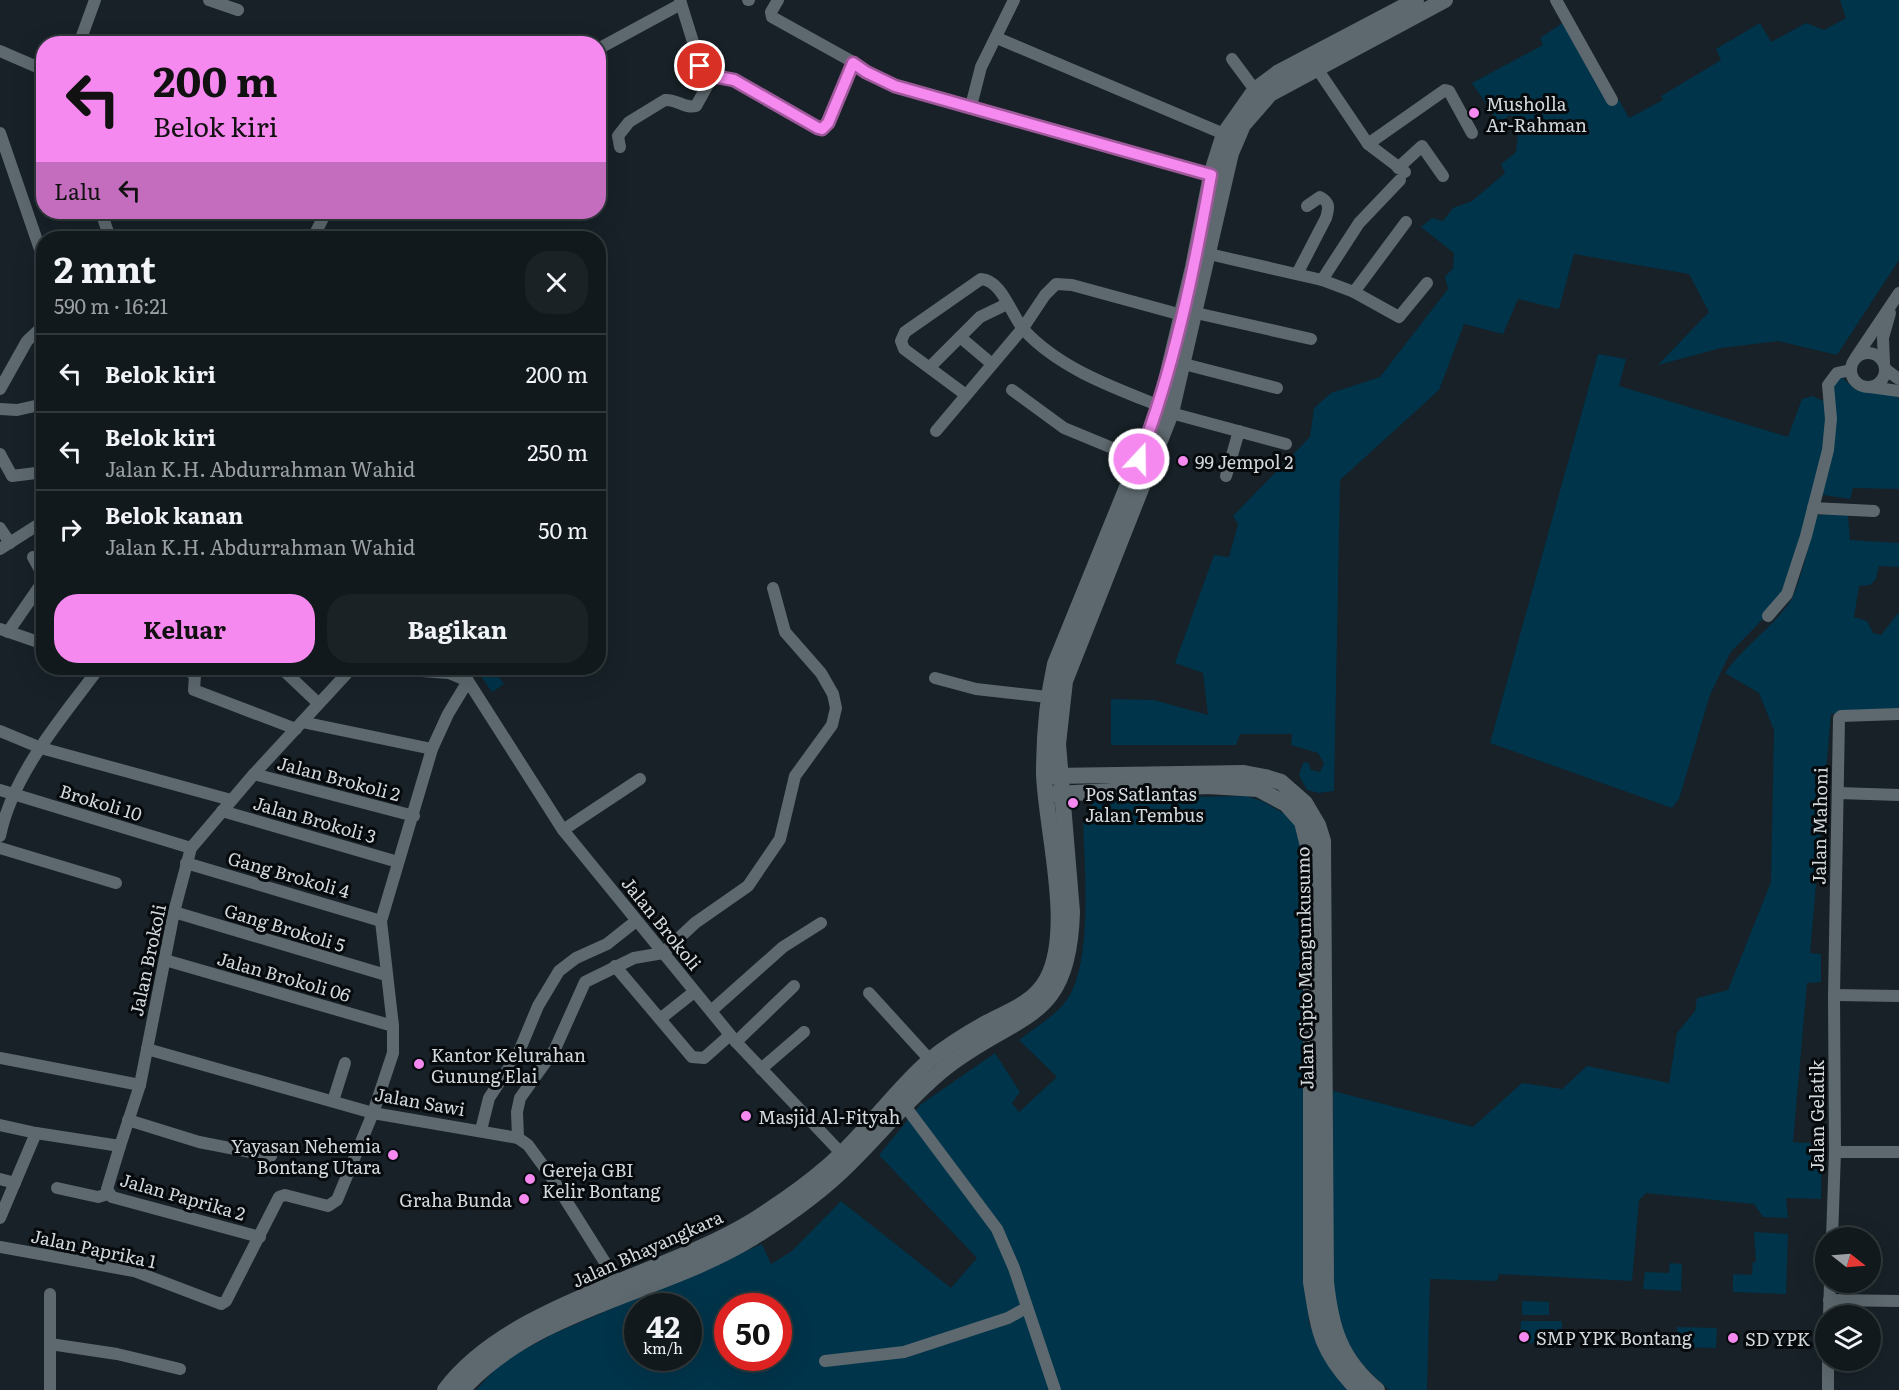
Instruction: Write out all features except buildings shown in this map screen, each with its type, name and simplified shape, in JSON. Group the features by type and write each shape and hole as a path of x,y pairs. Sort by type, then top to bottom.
{"main road":[{"path":"1056,794 1062,776 1059,744 1065,681 1128,504 1184,364 1189,314 1211,175 1224,134 1255,90 1279,72 1416,0"},
{"path":"1056,794 1044,777 1048,697 1054,664 1068,628 1128,504 1139,459 1165,409 1189,314 1209,254 1223,185 1243,125 1270,94 1316,67 1445,0"},
{"name":"Jalan Cipto Mangunkusumo","path":"1044,777 1244,773 1281,782 1305,803 1318,825 1323,841 1318,1138 1311,1282 1316,1317 1324,1346 1341,1372 1358,1390"},
{"name":"Jalan Cipto Mangunkusumo","path":"1056,794 1241,787 1273,795 1286,804 1302,822 1310,854 1318,1138 1326,1282 1330,1314 1336,1338 1348,1359 1377,1390"},
{"name":"Jalan Bhayangkara","path":"593,1301 618,1283 695,1251 752,1221 790,1196 841,1153 930,1060 988,1022 1028,1001 1047,979 1057,941 1056,794"},
{"name":"Jalan Bhayangkara","path":"446,1390 464,1368 484,1350 593,1301 719,1256 752,1238 822,1188 932,1079 958,1058 1014,1026 1040,1008 1063,975 1069,956 1072,912 1056,794"},
{"name":"Jalan Bhayangkara","path":"462,1390 479,1371 561,1315"}],"street":[{"path":"82,36 95,0"},
{"path":"210,0 238,10"},
{"path":"778,0 771,12 772,17 866,72 904,88 1211,175"},
{"path":"971,106 981,67 1014,0"},
{"path":"1556,0 1612,100"},
{"path":"606,44 680,2 700,66 712,77 734,80 822,129 828,123 853,63"},
{"path":"997,38 1224,134"},
{"path":"0,51 36,67"},
{"path":"1232,59 1255,90"},
{"path":"1316,67 1368,144 1401,173"},
{"path":"620,147 618,136 628,123 665,100 671,100 687,107 696,106 712,77"},
{"path":"1368,144 1445,90 1449,92 1472,133"},
{"path":"0,133 36,238"},
{"path":"1322,280 1359,222 1422,146 1443,176"},
{"path":"1297,274 1326,218 1328,207 1326,201 1320,197 1307,206"},
{"path":"1354,292 1406,222"},
{"path":"1209,254 1322,280 1354,292 1399,317 1427,283"},
{"path":"966,395 904,349 901,341 905,332 981,279 994,284 1023,328 1056,358 1113,388 1165,409 1286,444"},
{"path":"936,431 1023,328 1045,295 1056,285 1063,284 1189,314 1311,339"},
{"path":"1896,298 1855,358 1851,370 1856,382 1869,387 1899,391"},
{"path":"1869,387 1881,381 1885,366 1883,338 1896,298"},
{"path":"930,367 980,318 1007,304"},
{"path":"0,389 27,341 36,333"},
{"path":"960,337 992,364"},
{"path":"1855,358 1861,354 1874,353 1899,379"},
{"path":"1184,364 1277,388"},
{"path":"1768,616 1787,594 1813,508 1831,435 1828,385 1837,373 1851,370"},
{"path":"1012,390 1064,428 1139,459"},
{"path":"0,409 17,410 36,406"},
{"path":"1226,476 1239,431"},
{"path":"0,454 12,476"},
{"path":"0,483 12,476 36,473"},
{"path":"1813,508 1874,511"},
{"path":"0,528 5,546 36,525"},
{"path":"33,557 36,563"},
{"path":"36,588 4,630 36,641"},
{"path":"618,1283 550,1175 528,1145 516,1137 520,1098 555,1049 582,987 593,977 633,958 663,953 695,923 742,892 757,876 783,829 795,776 827,733 835,714 832,694 821,673 785,632 773,588"},
{"path":"0,836 14,795 41,747 94,675"},
{"path":"195,675 194,690 299,726 432,750"},
{"path":"288,675 318,703"},
{"name":"Jalan Brokoli","path":"120,1146 140,1085 174,912 191,848 254,774 346,675"},
{"name":"Jalan Brokoli","path":"461,675 468,681 563,830 733,1039 841,1153"},
{"path":"935,678 976,689 1048,697"},
{"path":"373,1113 393,1053 393,1026 381,921 432,750 448,714 468,681"},
{"name":"Jalan Mahoni","path":"1834,995 1840,716 1899,714"},
{"path":"0,731 41,747 231,800"},
{"name":"Jalan Brokoli 2","path":"254,774 414,816"},
{"path":"563,830 640,779"},
{"name":"Brokoli 10","path":"0,790 191,848"},
{"path":"1838,793 1899,795"},
{"name":"Jalan Brokoli 3","path":"222,811 398,862"},
{"path":"0,848 116,883"},
{"name":"Gang Brokoli 4","path":"186,863 381,921"},
{"name":"Gang Brokoli 5","path":"174,912 386,975"},
{"path":"711,1011 783,947 820,923"},
{"path":"486,1131 489,1098 518,1054 538,1006 559,971 576,958 638,924"},
{"name":"Jalan Brokoli 06","path":"165,960 393,1026"},
{"path":"615,966 696,1059 704,1058 733,1039 794,986"},
{"path":"660,1019 694,992"},
{"path":"869,993 930,1060"},
{"path":"1834,995 1899,996"},
{"name":"Jalan Gelatik","path":"1832,1227 1835,1152 1834,995"},
{"path":"761,1069 804,1032"},
{"name":"Jalan Sawi","path":"147,1049 373,1113 516,1137"},
{"path":"0,1058 140,1085"},
{"path":"333,1101 345,1063"},
{"path":"905,1107 997,1229 1014,1268 1055,1390"},
{"name":"Jalan Paprika 1","path":"0,1247 134,1271 221,1304 226,1301 281,1196 328,1206 337,1200 373,1113"},
{"path":"128,1120 199,1142 271,1156"},
{"path":"0,1125 120,1146"},
{"path":"0,1218 36,1133"},
{"name":"Jalan Paprika 2","path":"120,1146 107,1189 108,1194 260,1237"},
{"path":"1835,1152 1899,1152"},
{"path":"0,1179 15,1183"},
{"path":"57,1188 98,1197 108,1194"},
{"path":"1829,1293 1829,1305"},
{"path":"50,1294 50,1390"},
{"path":"1829,1300 1899,1301"},
{"path":"825,1360 904,1352 1008,1318 1026,1308"},
{"path":"50,1344 117,1354 180,1369"},
{"path":"1828,1371 1828,1390"}],"shaded area":[{"path":"1840,0 1899,0 1899,260 1837,355 1778,341 1721,348 1658,365 1709,312 1689,274 1574,254 1559,309 1518,299 1503,334 1464,324 1439,390 1340,480 1334,791 1319,793 1307,790 1299,775 1303,763 1308,762 1311,770 1320,772 1324,763 1318,753 1291,745 1292,734 1240,734 1236,745 1111,745 1111,699 1154,700 1208,715 1203,673 1175,663 1214,555 1229,557 1238,524 1233,516 1310,437 1314,408 1331,393 1380,377 1448,289 1445,277 1453,268 1454,253 1421,227 1432,218 1443,221 1453,208 1472,201 1505,173 1501,164 1516,152 1519,123 1510,115 1499,123 1472,83 1543,45 1540,38 1564,22 1611,104 1619,100 1629,118 1663,100 1661,96 1721,60 1716,49 1760,23 1771,42 1806,23 1824,30 1846,18"},
{"path":"1598,354 1626,359 1619,386 1788,437 1802,399 1812,396 1828,403 1837,373 1856,390 1899,395 1899,489 1853,488 1850,499 1817,494 1787,594 1730,653 1710,695 1679,799 1672,808 1490,743"},
{"path":"1817,515 1848,515 1850,540 1899,543 1899,567 1879,566 1876,579 1870,585 1859,586 1854,617 1867,621 1873,633 1881,635 1899,612 1899,709 1831,714 1810,953 1821,954 1821,982 1807,983 1793,1142 1822,1144 1821,1199 1786,1198 1788,1218 1763,1217 1754,1204 1646,1193 1639,1200 1632,1281 1499,1274 1497,1281 1430,1279 1427,1390 1389,1390 1356,1356 1343,1337 1333,1314 1333,1091 1473,1127 1522,1083 1562,1089 1587,1066 1669,1083 1677,1033 1695,1011 1697,998 1728,990 1771,882 1774,730 1759,693 1725,673 1791,600 1802,572"},
{"path":"480,675 498,675 504,684 492,692"},
{"path":"1246,796 1262,801 1290,817 1305,837 1302,909 1305,1261 1309,1323 1321,1352 1347,1390 476,1390 503,1361 553,1334 624,1303 624,1371 702,1371 702,1293 648,1293 762,1244 771,1264 792,1251 841,1201 951,1288 977,1258 879,1155 920,1105 995,1053 1020,1092 1012,1103 1019,1112 1057,1077 1019,1040 1050,1017 1066,1001 1075,984 1084,939 1083,818 1092,816 1091,799"},
{"path":"1754,1232 1788,1234 1786,1294 1733,1292 1733,1274 1752,1275 1753,1262 1756,1262"},
{"path":"1670,1263 1682,1264 1681,1291 1643,1289 1645,1272 1669,1273"},
{"path":"1522,1301 1549,1302 1549,1315 1522,1315"},
{"path":"1521,1321 1562,1321 1562,1344 1520,1343"},
{"path":"1677,1327 1717,1328 1716,1348 1677,1347"}],"place":[{"name":"Musholla Ar-Rahman","path":"1474,113"},
{"name":"99 Jempol 2","path":"1183,461"},
{"name":"Pos Satlantas Jalan Tembus","path":"1073,803"},
{"name":"Kantor Kelurahan Gunung Elai","path":"419,1064"},
{"name":"Masjid Al-Fityah","path":"746,1116"},
{"name":"Yayasan Nehemia Bontang Utara","path":"393,1155"},
{"name":"Gereja GBI Kelir Bontang","path":"530,1179"},
{"name":"Graha Bunda","path":"524,1199"},
{"name":"SMP YPK Bontang","path":"1524,1337"},
{"name":"SD YPK","path":"1733,1338"}],"route":[{"path":"700,66 707,75 734,80 822,129 828,123 853,63 895,86 1211,175 1193,267 1160,406 1139,459"}]}
